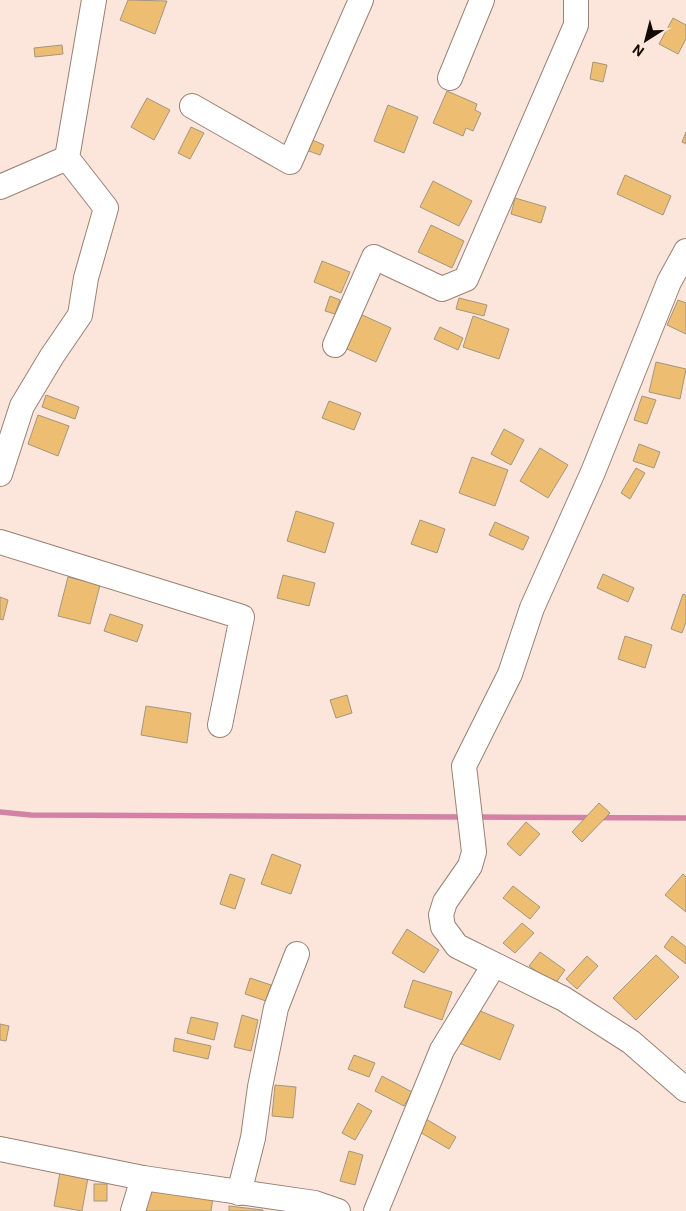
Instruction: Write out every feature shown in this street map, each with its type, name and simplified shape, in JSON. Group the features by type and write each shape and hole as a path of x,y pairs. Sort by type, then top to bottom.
{"street":[{"path":"0,474 22,406 80,315 86,278 106,208 67,158 94,0"},
{"path":"192,106 290,162 361,0"},
{"path":"450,78 482,0"},
{"path":"335,345 374,257 442,289 466,279 576,25 576,0"},
{"path":"0,188 67,158"},
{"path":"686,251 669,282 593,472 532,608 510,674 472,746 464,766 473,830 474,852 470,866 445,902 440,915 443,928 457,946 564,999 631,1042 686,1090"},
{"path":"0,542 242,617 220,725"},
{"path":"239,1193 254,1138 260,1087 276,1008 297,954"},
{"path":"376,1211 442,1050 494,965"},
{"path":"0,1149 143,1178 239,1193 315,1202 338,1211"},
{"path":"133,1211 143,1178"}],"building":[{"path":"128,0 167,1 155,34 120,20"},
{"path":"673,18 686,25 686,39 678,54 659,44"},
{"path":"62,45 63,54 35,57 34,48"},
{"path":"593,62 607,65 603,82 590,79"},
{"path":"447,91 477,104 475,110 481,113 473,131 466,128 463,136 433,123"},
{"path":"147,98 170,110 154,140 131,127"},
{"path":"388,105 418,117 404,153 374,141"},
{"path":"191,127 204,133 190,159 178,153"},
{"path":"686,132 686,144 682,142"},
{"path":"310,139 324,145 320,155 306,150"},
{"path":"625,175 671,196 663,215 617,194"},
{"path":"433,181 472,201 459,226 420,207"},
{"path":"515,198 546,207 541,223 511,214"},
{"path":"431,225 464,241 452,268 418,252"},
{"path":"322,261 350,272 341,293 314,282"},
{"path":"330,296 340,300 335,314 325,311"},
{"path":"459,298 487,305 484,316 456,309"},
{"path":"678,300 686,303 686,334 667,325"},
{"path":"360,314 391,328 376,362 345,348"},
{"path":"473,316 509,329 499,359 463,347"},
{"path":"440,327 463,338 458,350 434,339"},
{"path":"656,362 686,369 680,399 649,392"},
{"path":"46,395 79,407 75,419 42,407"},
{"path":"642,396 656,400 647,424 634,420"},
{"path":"329,401 361,413 354,430 322,418"},
{"path":"38,415 69,426 58,456 28,444"},
{"path":"504,429 524,440 511,465 491,454"},
{"path":"639,444 660,452 654,468 633,461"},
{"path":"540,448 568,465 548,498 520,481"},
{"path":"472,457 508,470 495,506 459,493"},
{"path":"636,468 645,473 630,499 621,493"},
{"path":"296,511 334,523 325,553 287,541"},
{"path":"420,520 445,529 437,553 411,544"},
{"path":"495,522 529,537 523,550 489,535"},
{"path":"603,574 634,588 628,602 597,588"},
{"path":"283,575 315,583 309,606 277,598"},
{"path":"68,577 100,585 90,624 58,616"},
{"path":"683,594 686,595 686,622 682,633 671,629"},
{"path":"0,597 8,600 3,620 0,619"},
{"path":"110,614 143,625 137,642 104,631"},
{"path":"625,636 652,645 645,668 618,659"},
{"path":"347,695 352,713 336,718 330,700"},
{"path":"146,706 191,713 187,743 141,735"},
{"path":"599,803 610,813 582,842 572,832"},
{"path":"526,822 540,834 520,856 507,844"},
{"path":"272,854 301,865 291,894 261,884"},
{"path":"230,874 245,879 235,909 220,904"},
{"path":"683,874 686,877 686,912 665,895"},
{"path":"513,886 540,907 530,919 503,898"},
{"path":"522,923 534,933 515,953 503,943"},
{"path":"407,929 439,950 424,973 392,953"},
{"path":"672,936 686,947 686,964 664,947"},
{"path":"540,952 565,970 555,984 529,966"},
{"path":"656,955 679,977 636,1020 613,998"},
{"path":"587,956 598,966 577,989 566,979"},
{"path":"250,978 271,985 266,1001 245,994"},
{"path":"413,980 452,992 442,1020 404,1007"},
{"path":"473,1008 514,1025 500,1060 459,1043"},
{"path":"242,1015 258,1020 251,1051 234,1047"},
{"path":"191,1017 218,1023 214,1040 187,1033"},
{"path":"0,1024 9,1026 6,1041 0,1040"},
{"path":"175,1038 211,1046 208,1059 173,1051"},
{"path":"354,1055 375,1063 369,1077 348,1069"},
{"path":"382,1076 412,1092 404,1106 375,1091"},
{"path":"275,1085 296,1087 293,1118 272,1116"},
{"path":"358,1103 372,1111 355,1140 342,1133"},
{"path":"426,1119 456,1137 449,1149 418,1131"},
{"path":"349,1151 363,1155 355,1185 340,1181"},
{"path":"61,1167 89,1172 82,1211 54,1206"},
{"path":"94,1184 107,1184 107,1201 94,1201"},
{"path":"149,1189 213,1198 211,1211 146,1211"},
{"path":"229,1206 263,1210 263,1211 229,1211"}],"waterway":[{"path":"0,812 31,815 465,817"},
{"path":"475,817 686,818"}]}
